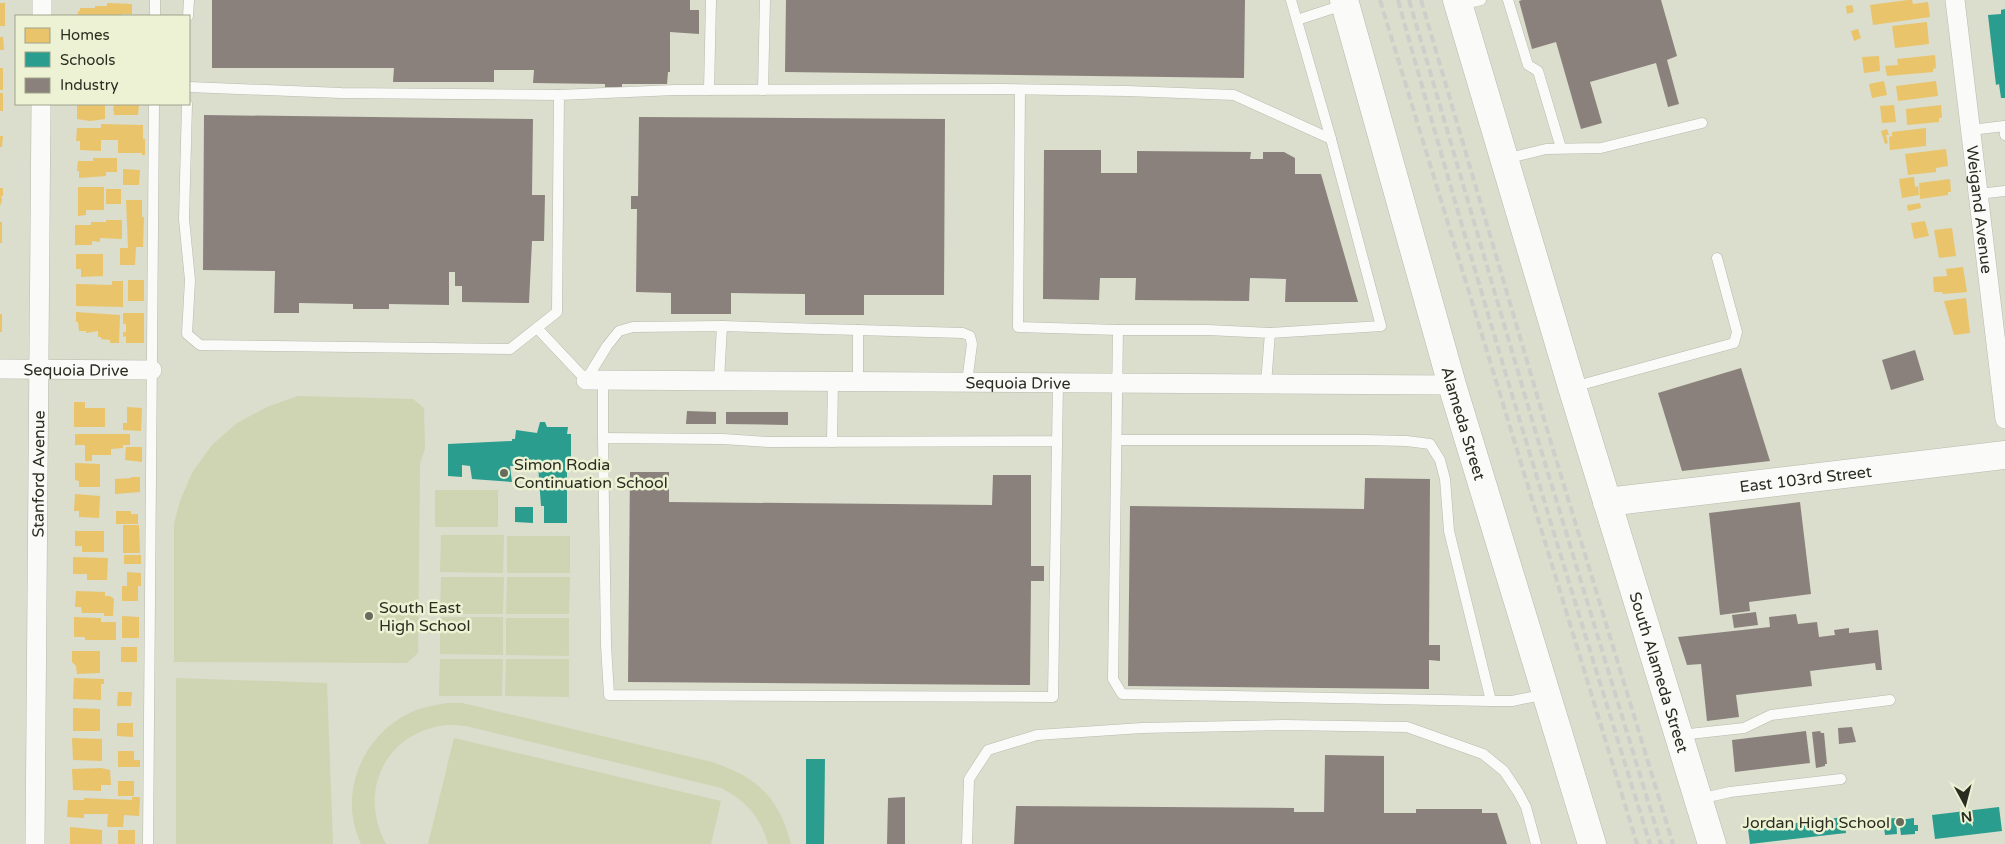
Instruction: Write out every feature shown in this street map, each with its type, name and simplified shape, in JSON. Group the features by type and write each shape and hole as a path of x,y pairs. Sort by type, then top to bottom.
{"street":[{"path":"42,0 42,15"},
{"name":"Weigand Avenue","path":"1955,0 1978,194 2000,331 2005,419"},
{"name":"Alameda Street","path":"1345,2 1452,385 1592,844"},
{"path":"1465,2 1504,160 1608,502"},
{"name":"Stanford Avenue","path":"35,844 41,105"},
{"name":"Sequoia Drive","path":"0,369 152,370"},
{"name":"Sequoia Drive","path":"595,380 1452,385"},
{"name":"East 103rd Street","path":"1608,502 2005,455"},
{"name":"South Alameda Street","path":"1608,502 1712,844"}],"lane":[{"path":"155,0 155,15"},
{"path":"188,15 189,0"},
{"path":"709,90 711,0"},
{"path":"763,90 764,0"},
{"path":"1020,90 1018,327 1208,330 1270,333 1381,326 1331,139 1291,0"},
{"path":"1508,0 1528,65 1538,71 1561,148"},
{"path":"1297,20 1345,2"},
{"path":"190,87 341,93 559,95 709,90 1020,90 1234,95 1331,139"},
{"path":"187,105 184,219 190,280 187,334 200,345 510,349 556,312 559,95"},
{"path":"148,844 154,105"},
{"path":"1504,160 1546,149 1601,148 1702,123"},
{"path":"1971,130 2004,126 2005,135"},
{"path":"1978,194 2005,191"},
{"path":"1572,387 1734,343 1737,332 1717,258"},
{"path":"719,380 722,326"},
{"path":"967,382 972,344 970,336 963,333 722,326 633,327 619,331 607,346 595,380 604,438 606,645 609,695 1053,697 1058,382"},
{"path":"536,328 595,380"},
{"path":"858,330 858,381"},
{"path":"1118,330 1113,679 1122,694 1491,701 1512,701 1546,694"},
{"path":"1266,384 1270,333"},
{"path":"832,442 833,381"},
{"path":"604,438 832,442 1057,441"},
{"path":"1117,440 1408,441 1430,444 1440,460 1445,479 1449,531 1491,701"},
{"path":"1679,735 1744,728 1771,715 1890,700"},
{"path":"967,844 969,779 988,750 1037,735 1142,728 1285,725 1407,727 1483,754 1504,771 1518,792 1526,807 1536,844"},
{"path":"1698,799 1730,792 1841,779"}],"green space":[{"path":"298,396 413,399 424,408 425,449 420,463 418,653 407,663 174,662 174,524 180,501 192,473 212,445 237,423 267,407"},
{"path":"435,490 498,490 498,527 435,527"},
{"path":"441,535 504,535 503,573 440,572"},
{"path":"507,536 570,536 570,573 507,573"},
{"path":"441,577 504,577 503,614 440,614"},
{"path":"507,577 570,577 569,614 506,614"},
{"path":"440,617 503,617 503,655 440,654"},
{"path":"506,618 569,618 569,656 506,655"},
{"path":"440,659 503,659 502,696 439,696"},
{"path":"506,659 569,659 569,697 505,696"},
{"path":"176,678 327,683 333,844 176,844"},
{"path":"447,703 462,703 712,762 728,768 754,782 773,801 780,813 791,844 768,844 761,826 751,810 721,788 466,726 443,725 416,734 400,744 388,757 380,773 376,790 375,808 378,826 386,844 361,844 354,825 352,805 354,785 359,767 368,749 396,721 414,711"},
{"path":"454,738 721,801 711,844 428,844"}],"building: Homes":[{"path":"1912,0 1913,4 1928,2 1930,17 1873,25 1870,5"},
{"path":"0,3 5,3 5,26 0,26"},
{"path":"107,3 132,4 132,14 78,15 80,8 107,6"},
{"path":"1852,5 1854,12 1847,14 1846,6"},
{"path":"1927,22 1929,44 1895,48 1892,26"},
{"path":"1858,29 1861,38 1854,41 1851,31"},
{"path":"0,37 3,37 4,50 0,50"},
{"path":"1935,55 1936,68 1933,69 1933,72 1887,76 1885,66 1898,65 1897,59"},
{"path":"1879,56 1880,71 1864,73 1862,57"},
{"path":"0,68 3,68 3,90 0,90"},
{"path":"1884,81 1887,95 1872,98 1869,84"},
{"path":"1936,81 1938,96 1898,101 1896,86"},
{"path":"0,93 3,93 3,111 0,111"},
{"path":"77,105 105,105 105,119 90,121 77,119"},
{"path":"114,105 139,105 138,115 114,115"},
{"path":"1894,105 1896,122 1882,123 1880,106"},
{"path":"1941,105 1942,118 1939,118 1939,122 1907,125 1906,109"},
{"path":"101,124 143,125 145,155 142,155 142,153 118,153 118,140 101,140 101,151 80,150 80,141 76,141 77,128 101,128"},
{"path":"1926,128 1926,146 1890,150 1889,137 1892,136 1892,132"},
{"path":"1887,129 1889,135 1886,135 1888,143 1885,144 1881,131"},
{"path":"0,136 3,136 2,147 0,147"},
{"path":"1946,149 1948,166 1936,168 1936,172 1908,175 1905,154"},
{"path":"93,158 117,158 117,172 106,172 106,176 79,178 79,171 77,171 78,161 93,161"},
{"path":"123,169 140,170 139,185 123,185"},
{"path":"1914,177 1915,187 1918,186 1919,195 1902,198 1899,179"},
{"path":"1950,179 1951,192 1948,192 1948,195 1920,199 1919,183"},
{"path":"78,187 104,187 104,210 86,210 86,215 78,216"},
{"path":"0,188 3,188 3,196 1,196 0,206"},
{"path":"106,189 121,189 121,204 106,204"},
{"path":"126,200 142,200 142,217 144,217 143,247 136,247 135,265 120,265 120,248 128,248"},
{"path":"1920,203 1921,208 1908,211 1907,205"},
{"path":"106,220 122,220 122,239 100,238 100,242 92,241 92,245 75,245 75,225 91,225 91,222 106,222"},
{"path":"1925,221 1929,236 1914,239 1911,223"},
{"path":"0,222 2,222 2,243 0,243"},
{"path":"1952,228 1956,256 1939,258 1934,230"},
{"path":"76,254 103,254 103,276 81,277 81,269 76,269"},
{"path":"1963,267 1967,292 1943,294 1942,292 1934,292 1933,277 1947,276 1946,269"},
{"path":"128,280 144,280 144,301 128,301"},
{"path":"112,281 123,281 123,307 76,306 76,284 112,285"},
{"path":"1966,298 1970,333 1954,335 1944,301"},
{"path":"76,312 120,315 119,343 110,343 110,340 101,339 101,337 98,337 98,331 86,333 86,331 79,331 78,322 76,322"},
{"path":"123,313 144,313 144,343 126,343 126,336 123,337 123,332 126,332 126,324 123,324"},
{"path":"0,314 2,314 2,332 0,332"},
{"path":"74,402 85,402 85,408 105,408 105,427 74,427"},
{"path":"127,407 142,408 141,431 123,430 123,423 127,423"},
{"path":"75,434 130,434 130,445 111,449 111,455 92,455 92,461 85,461 85,445 75,445"},
{"path":"126,447 142,447 142,462 125,460"},
{"path":"75,463 100,464 100,487 79,487 79,481 75,480"},
{"path":"140,477 140,492 115,494 115,479"},
{"path":"75,494 100,496 99,518 79,517 79,511 74,511"},
{"path":"116,511 131,511 131,514 138,514 138,524 116,524"},
{"path":"123,525 139,525 140,553 123,553"},
{"path":"75,531 104,531 104,552 82,552 82,546 75,546"},
{"path":"124,555 141,555 141,564 124,564"},
{"path":"73,557 108,558 107,580 87,580 87,574 73,574"},
{"path":"127,572 141,573 141,586 138,586 138,601 122,601 122,586 127,586"},
{"path":"76,591 105,592 105,596 110,596 114,599 113,616 104,616 104,613 82,613 81,607 75,607"},
{"path":"122,616 139,617 139,638 122,638"},
{"path":"74,617 101,618 101,622 116,622 116,640 85,640 85,637 74,637"},
{"path":"121,647 137,647 137,662 121,662"},
{"path":"72,651 100,651 100,673 77,674 76,666 72,662"},
{"path":"74,678 104,679 104,684 101,684 101,700 73,699"},
{"path":"118,692 132,692 131,706 117,706"},
{"path":"73,708 100,709 100,731 73,731"},
{"path":"117,723 133,723 133,737 117,736"},
{"path":"72,738 102,739 102,761 73,760"},
{"path":"118,751 134,751 134,760 140,760 140,767 118,767"},
{"path":"101,768 110,770 111,785 101,785 101,791 73,790 72,769"},
{"path":"118,781 134,781 134,796 118,796"},
{"path":"132,797 140,797 139,816 124,815 123,827 107,827 108,814 84,814 84,818 67,817 68,800 84,800 84,798 132,800"},
{"path":"70,827 102,830 102,844 70,844"},
{"path":"118,830 135,830 135,844 118,844"}],"building: Schools":[{"path":"2005,9 2005,98 2001,98 1999,84 1996,85 1988,15 2001,14 2001,10"},
{"path":"540,422 545,422 547,427 568,427 567,434 571,434 571,457 567,457 567,523 544,523 544,506 541,506 538,465 510,466 512,482 472,479 470,466 462,465 462,477 448,476 448,444 512,441 512,439 515,439 516,430 537,433"},
{"path":"515,507 533,507 533,523 515,522"},
{"path":"806,759 825,759 824,844 806,844"},
{"path":"1999,807 2002,831 1935,839 1932,815"},
{"path":"1844,817 1846,833 1750,844 1748,829"},
{"path":"1896,818 1897,834 1885,835 1883,819"},
{"path":"1914,818 1914,825 1918,825 1918,831 1915,831 1915,834 1901,835 1899,820"}],"building: Industry":[{"path":"212,0 690,0 690,10 699,10 699,34 670,32 670,72 668,72 667,84 622,84 622,87 605,87 605,84 533,83 534,70 494,70 494,82 393,82 394,68 212,68"},
{"path":"786,0 1245,0 1244,78 785,72"},
{"path":"1661,0 1677,56 1667,60 1679,104 1668,107 1656,63 1590,82 1602,123 1581,129 1556,42 1532,49 1519,1"},
{"path":"204,115 533,119 532,195 545,195 544,241 532,241 529,303 462,302 462,286 455,286 455,272 449,272 449,305 389,304 389,309 353,309 353,304 299,303 299,313 274,313 275,271 203,270"},
{"path":"639,117 945,119 944,295 864,295 864,315 805,315 805,294 731,293 731,314 671,314 671,293 636,292 637,209 631,209 631,196 638,196"},
{"path":"1044,150 1101,150 1101,173 1137,173 1137,151 1251,152 1250,159 1263,159 1263,152 1284,152 1295,158 1295,174 1321,174 1358,302 1285,302 1286,279 1250,278 1249,301 1135,300 1136,278 1100,278 1099,300 1043,299"},
{"path":"1915,350 1924,380 1891,390 1882,360"},
{"path":"1741,368 1770,461 1682,471 1658,393"},
{"path":"687,411 716,412 716,424 686,424"},
{"path":"726,412 788,412 788,425 726,424"},
{"path":"630,472 669,472 669,502 992,505 993,475 1031,475 1031,566 1044,566 1044,581 1031,581 1030,685 628,682"},
{"path":"1365,478 1430,479 1429,645 1440,645 1440,661 1429,660 1429,689 1128,686 1130,506 1364,509"},
{"path":"1800,502 1811,594 1749,602 1750,611 1720,615 1709,513"},
{"path":"1756,612 1758,625 1734,628 1732,615"},
{"path":"1796,614 1798,624 1817,622 1819,637 1835,635 1834,630 1849,628 1849,633 1878,630 1882,670 1876,670 1875,663 1810,671 1812,686 1736,695 1739,717 1707,721 1701,664 1687,665 1678,637 1770,627 1769,617"},
{"path":"1852,727 1856,742 1839,744 1838,728"},
{"path":"1806,731 1810,763 1735,772 1732,740"},
{"path":"1820,731 1824,733 1827,764 1816,768 1812,732"},
{"path":"1325,755 1384,756 1384,813 1416,813 1416,809 1482,809 1482,813 1497,813 1507,844 1014,844 1016,806 1294,808 1294,812 1324,812"},
{"path":"905,797 905,844 887,844 888,798"}],"railway":[{"path":"1380,0 1637,844"},
{"path":"1398,0 1489,318 1650,844"},
{"path":"1409,0 1538,440 1661,844"},
{"path":"1421,0 1549,436 1673,844"}],"place":[{"name":"Simon Rodia Continuation School","path":"504,473"},
{"name":"South East High School","path":"369,616"},
{"name":"Jordan High School","path":"1900,822"}]}
